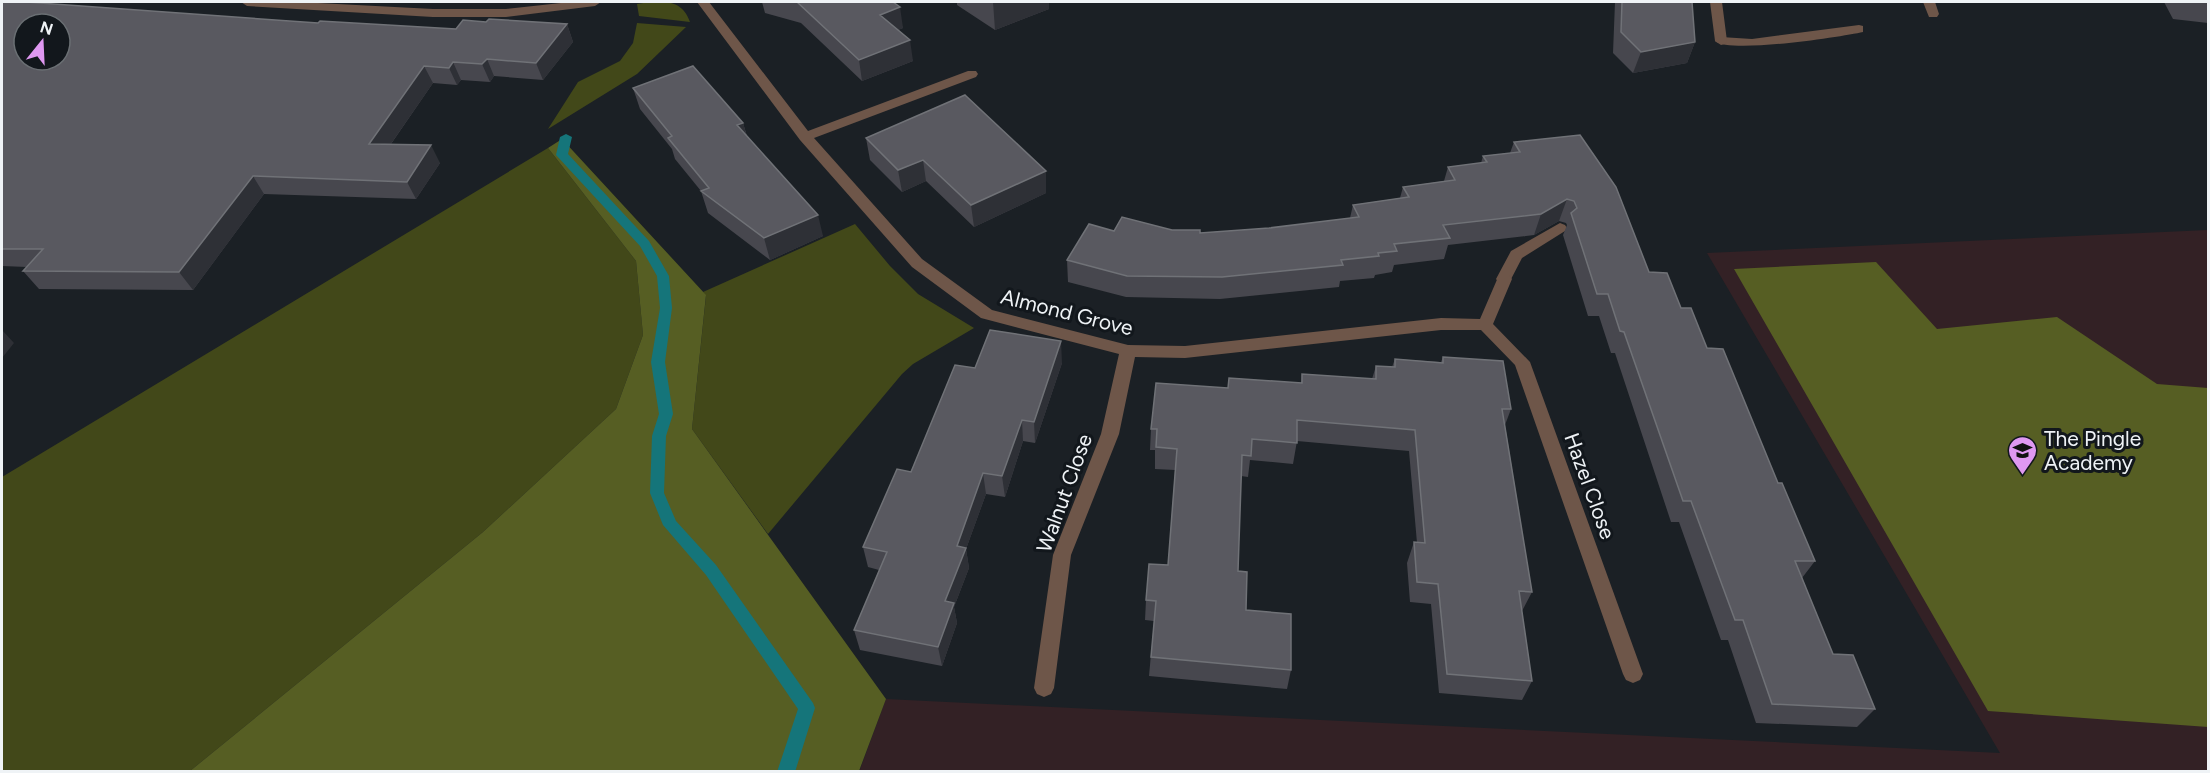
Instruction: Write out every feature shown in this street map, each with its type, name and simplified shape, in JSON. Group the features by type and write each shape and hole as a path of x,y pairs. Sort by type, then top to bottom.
{"street":[{"path":"247,2 433,13 506,13 595,2"},
{"path":"433,13 442,2"},
{"name":"Almond Grove","path":"703,2 805,138 917,263 987,314 1128,351 1185,352 1440,324 1485,325"},
{"path":"1716,2 1721,42 1752,43 1858,29"},
{"path":"1929,2 1933,14"},
{"path":"805,138 972,74"},
{"path":"1485,325 1516,255 1560,228"},
{"name":"Hazel Close","path":"1485,325 1522,362 1633,674"},
{"name":"Walnut Close","path":"1044,688 1062,555 1110,434 1128,351"}],"shaded area":[{"name":"The Pingle Academy","path":"2208,230 2208,771 859,772 886,699 2000,753 1707,253"}],"green space":[{"path":"650,2 674,4 683,10 690,22 639,16 637,4"},
{"path":"637,23 686,27 637,74 548,129 578,82 620,61 633,43"},
{"path":"562,139 706,295 692,429 886,699 859,771 190,771 483,532 616,409 643,335 636,261 548,148"},
{"path":"548,148 636,261 643,335 616,409 483,532 190,771 2,772 2,477"},
{"path":"855,224 890,266 918,294 974,328 913,364 902,374 768,534 692,429 706,296 703,292"},
{"path":"1876,262 1937,329 2057,317 2157,384 2208,388 2208,727 1988,711 1734,269"}],"building":[{"path":"2,2 318,23 320,21 456,29 463,20 486,22 489,19 567,24 536,63 487,59 482,64 453,62 449,68 424,66 369,144 431,145 407,182 253,176 179,272 23,271 43,249 2,249"},
{"path":"797,2 893,2 900,7 880,15 910,40 859,60"},
{"path":"1622,2 1692,2 1695,42 1641,52 1621,32"},
{"path":"693,66 743,123 737,125 818,215 764,238 701,191 709,188 668,138 672,136 633,88"},
{"path":"965,95 1046,171 971,205 923,160 898,170 866,138"},
{"path":"1580,135 1616,187 1649,272 1667,273 1681,308 1691,308 1707,348 1723,349 1778,483 1782,483 1815,561 1795,561 1833,654 1853,655 1875,709 1772,704 1743,620 1735,620 1691,501 1683,501 1624,332 1620,331 1608,294 1597,294 1571,213 1577,208 1574,201 1567,199 1541,214 1443,225 1450,238 1394,244 1397,251 1378,253 1379,256 1341,260 1343,265 1222,277 1127,276 1067,260 1089,224 1114,231 1122,217 1172,230 1200,230 1200,233 1269,228 1359,217 1353,205 1409,197 1403,187 1455,180 1448,167 1487,162 1483,156 1520,152 1514,142"},
{"path":"990,330 1061,341 1034,422 1022,420 1002,476 983,473 957,546 966,548 945,601 954,603 938,647 854,630 887,552 863,547 897,469 911,472 955,365 975,368"},
{"path":"1443,357 1503,361 1511,409 1502,409 1532,592 1519,591 1532,681 1447,674 1438,584 1417,582 1414,542 1425,543 1415,430 1297,420 1297,443 1252,439 1251,456 1242,455 1238,571 1247,572 1246,610 1291,614 1291,670 1151,657 1156,601 1146,600 1149,564 1168,565 1177,449 1156,447 1157,429 1151,429 1156,383 1228,388 1229,378 1302,383 1302,374 1376,379 1376,366 1395,367 1395,359 1443,363"}],"waterway":[{"path":"566,137 562,155 645,244 663,276 666,308 658,362 666,414 659,436 657,493 670,525 711,570 807,708 786,772"}],"place":[{"name":"The Pingle Academy","path":"2023,476"}]}
